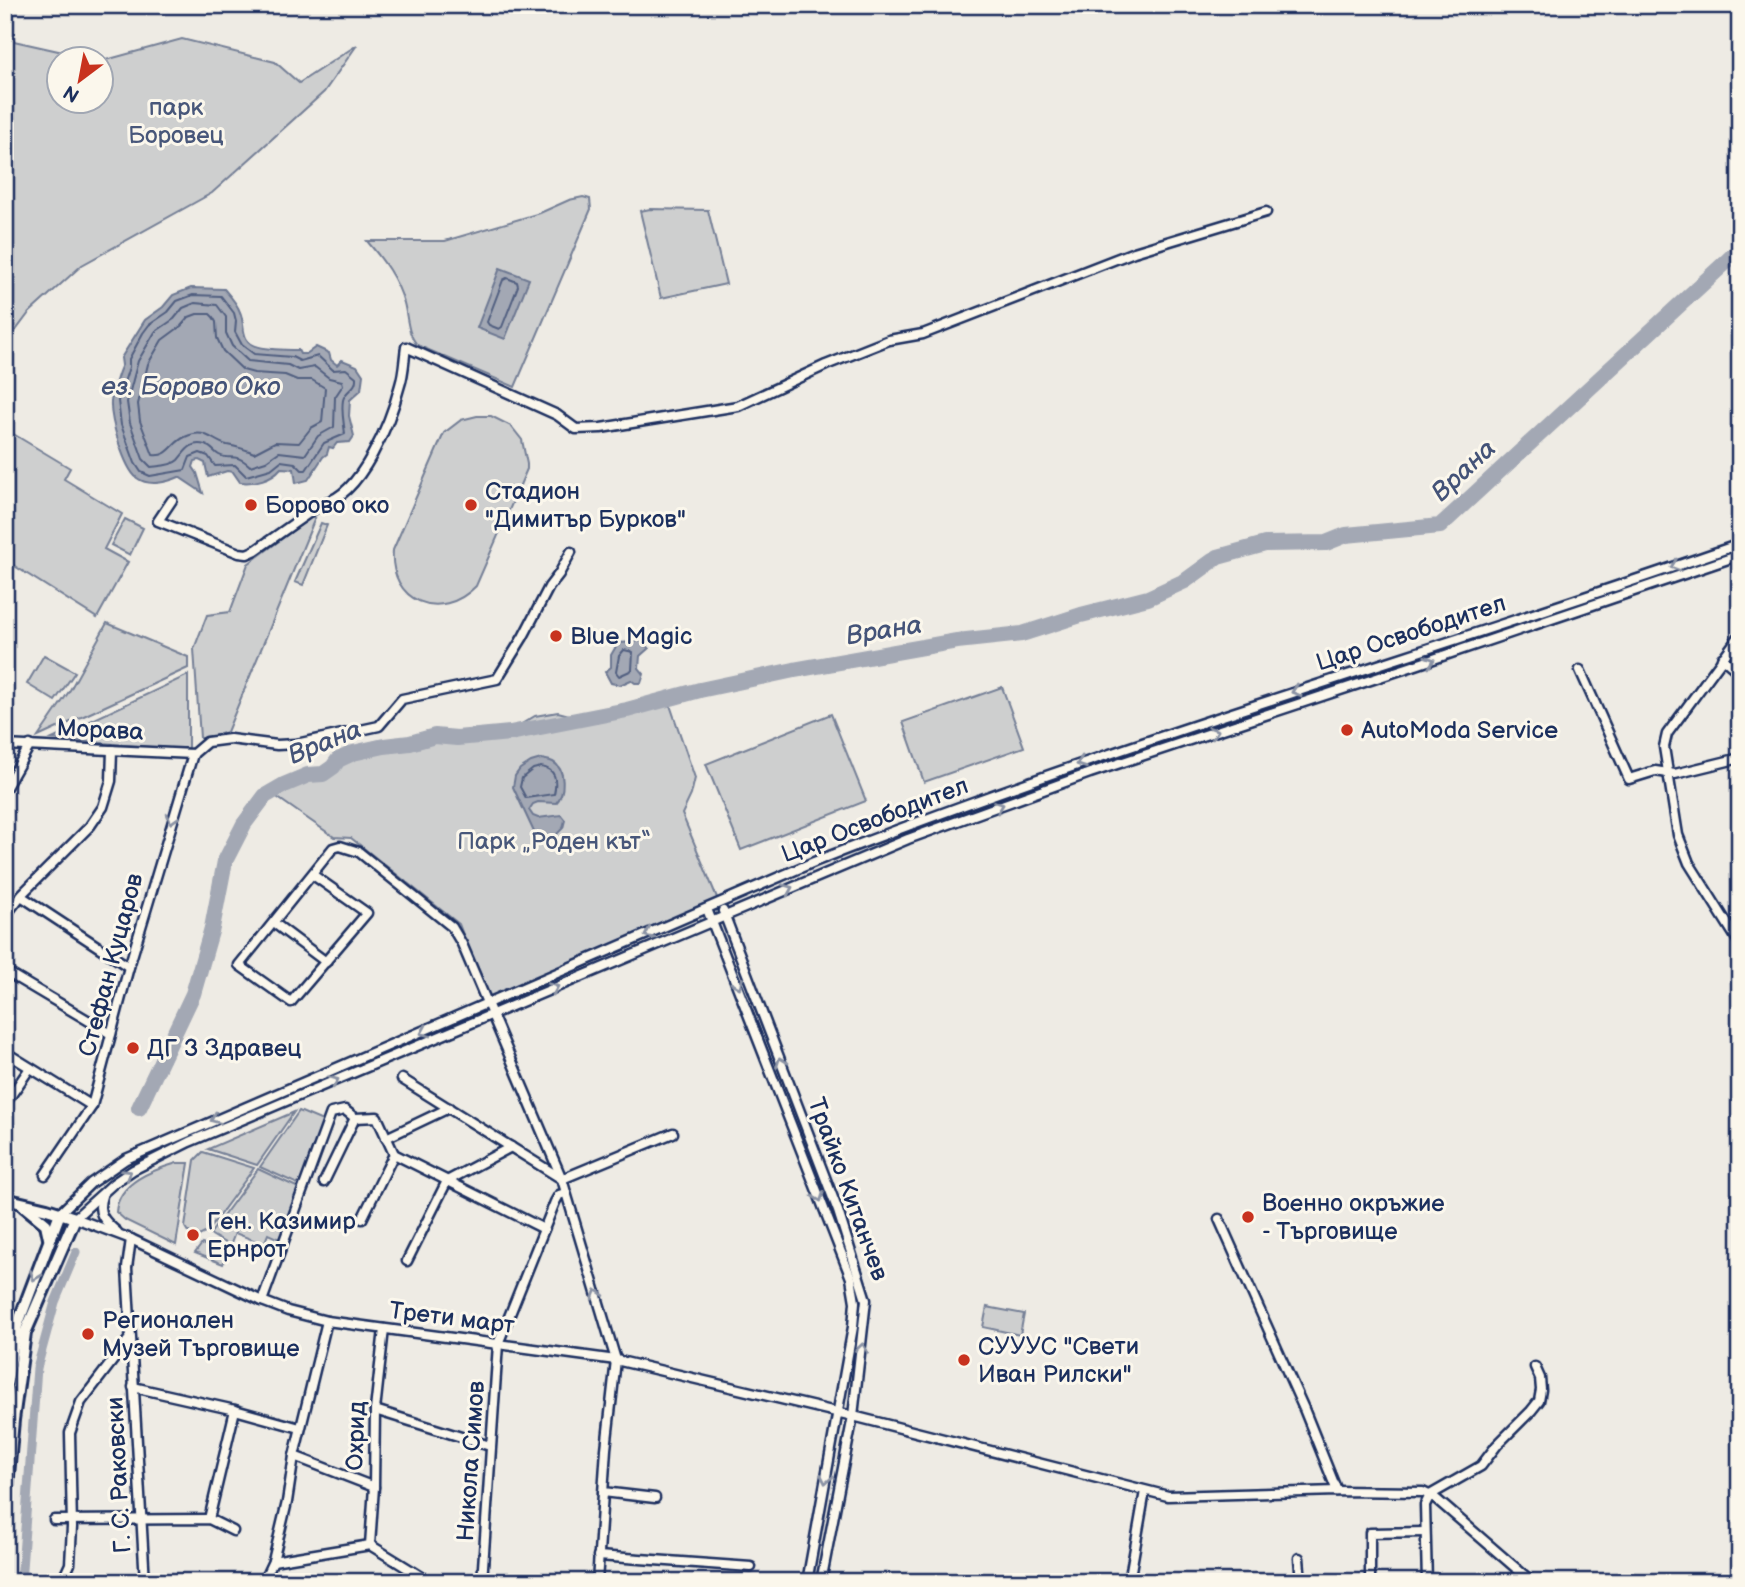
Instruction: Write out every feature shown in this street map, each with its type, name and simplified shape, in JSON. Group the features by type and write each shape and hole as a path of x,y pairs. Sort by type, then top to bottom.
{"main road":[{"path":"5,1199 75,1218 25,1333 9,1420 5,1508"},
{"path":"19,1202 46,1224 49,1241"},
{"path":"5,1391 17,1326 60,1213"}],"street":[{"path":"172,500 158,521 247,554 314,509 334,501 361,475 377,447 401,384 406,347 557,415 576,429 635,424 738,406 826,365 889,340 923,334 1134,252 1266,212"},
{"name":"Цар Освободител","path":"60,1213 91,1183 126,1159 900,828 1126,747 1740,544"},
{"path":"193,754 207,742 226,739 277,745 296,744 379,726 402,699 497,679 523,637 548,587 571,552"},
{"name":"Цар Освободител","path":"75,1218 133,1170 189,1142 908,839 1090,773 1740,555"},
{"path":"1740,635 1667,734 1664,747 1678,835 1689,863 1740,944"},
{"path":"1722,658 1740,673"},
{"path":"1580,670 1629,779 1655,771 1675,774 1740,758"},
{"name":"Морава","path":"5,745 193,754"},
{"path":"5,789 30,745"},
{"path":"5,916 21,896 90,826 103,807 111,781 111,750"},
{"name":"Стефан Куцаров","path":"45,1175 92,1107 129,967 193,754"},
{"path":"313,875 366,913 326,962 290,1002 239,965 333,848 340,846 359,852 452,927 462,944 562,1179 616,1360 597,1582"},
{"path":"21,896 129,967"},
{"name":"Трайко Китанчев","path":"719,904 828,1185 861,1277 866,1300 853,1416 821,1582"},
{"name":"Трайко Китанчев","path":"707,909 851,1278 855,1314 807,1582"},
{"path":"274,923 326,962"},
{"path":"5,971 111,1034"},
{"path":"5,1052 92,1107"},
{"path":"5,1104 30,1068"},
{"path":"402,1079 562,1179"},
{"path":"386,1138 449,1108"},
{"path":"262,1301 331,1113 345,1110 355,1118 377,1118 394,1154 544,1229"},
{"path":"324,1182 355,1118"},
{"path":"562,1179 673,1133"},
{"path":"407,1261 447,1181 511,1147"},
{"path":"362,1219 394,1154"},
{"path":"103,1193 99,1206 102,1217 126,1238"},
{"name":"Никола Симов","path":"482,1582 498,1344 555,1202 559,1195 565,1193"},
{"name":"Трети март","path":"75,1218 126,1238 262,1301 327,1321 616,1360 838,1412 1146,1491 1185,1497 1337,1491 1417,1491 1430,1495"},
{"path":"1219,1219 1299,1397 1337,1491"},
{"name":"Г. С. Раковски","path":"126,1238 145,1582"},
{"path":"263,1582 273,1561 287,1503 300,1428 327,1321"},
{"name":"Охрид","path":"370,1545 375,1410 384,1329"},
{"path":"64,1577 69,1564 72,1521 70,1433 81,1402 130,1338"},
{"path":"1427,1582 1425,1505 1430,1495 1481,1466 1497,1445 1531,1412 1539,1401 1541,1390 1535,1367"},
{"path":"133,1387 236,1410 300,1428"},
{"path":"209,1519 236,1410"},
{"path":"375,1410 490,1446"},
{"path":"294,1456 374,1487"},
{"path":"1129,1582 1146,1491"},
{"path":"603,1492 655,1498"},
{"path":"1430,1495 1532,1582"},
{"path":"54,1520 209,1519 233,1531"},
{"path":"1370,1582 1370,1533 1425,1532"},
{"path":"273,1561 370,1545 430,1582"},
{"path":"598,1556 751,1567"},
{"path":"1299,1558 1301,1582"}],"green space":[{"name":"парк Боровец","path":"5,39 46,48 46,116 116,116 116,57 182,39 275,62 299,83 357,45 324,92 212,193 82,265 29,313 5,345"},
{"path":"583,197 590,199 591,209 515,387 417,345 410,330 398,285 367,241 445,241 540,213"},
{"path":"708,210 726,284 661,298 640,211"},
{"path":"491,416 511,426 522,440 527,469 476,586 462,597 433,605 408,594 399,583 394,568 393,550 444,433 461,420"},
{"path":"5,429 70,468 64,479 122,514 104,549 128,562 97,618 5,560"},
{"path":"310,518 315,518 227,732 200,738 194,649 207,615 230,612 248,564"},
{"path":"125,519 143,528 130,555 111,545"},
{"path":"321,523 327,525 303,585 295,582"},
{"path":"107,623 188,657 188,668 38,737 70,690"},
{"path":"44,655 75,672 55,701 27,684"},
{"path":"188,675 188,750 52,739"},
{"path":"1002,687 1024,747 924,782 903,722"},
{"name":"Парк „Роден кът“","path":"669,702 695,778 682,814 718,900 488,1001 459,924 351,838 334,837 271,793 359,754 392,744 437,739 477,741 518,726 535,716 558,712 577,717"},
{"path":"831,714 866,801 741,850 706,764"},
{"path":"299,1111 325,1122 302,1186 260,1167"},
{"path":"294,1112 257,1165 208,1149"},
{"path":"203,1152 254,1168 207,1232 199,1236 188,1232 185,1227 195,1160"},
{"path":"177,1163 189,1163 176,1245 125,1220 116,1212 118,1202 130,1185 158,1169"},
{"path":"258,1169 301,1189 279,1239 268,1234 264,1244 235,1233 230,1246 210,1234"},
{"path":"202,1244 227,1253 223,1264 195,1253"},
{"path":"987,1307 1024,1314 1020,1335 983,1327"}],"water":[{"path":"500,268 529,279 505,339 477,328"},
{"name":"ез. Борово Око","path":"191,288 224,289 239,309 244,333 248,342 253,345 268,349 298,350 300,354 306,354 316,347 329,353 331,360 337,365 342,360 357,366 363,375 361,390 350,400 349,416 354,436 350,442 329,447 308,480 296,483 294,469 281,468 268,478 251,482 240,482 233,472 227,471 208,477 205,463 199,460 195,461 193,467 203,493 179,477 153,483 142,481 132,473 115,431 111,410 122,365 121,358 145,320 163,307 173,295"},
{"path":"639,639 649,648 640,656 639,668 644,674 641,683 631,680 620,685 611,683 605,672 611,667 611,655 618,643 635,642"},
{"path":"541,759 553,762 560,770 563,782 561,794 556,803 538,802 529,810 538,818 561,815 565,820 563,828 553,838 542,838 534,832 513,787 515,776 520,769"}],"waterway":[{"name":"Врана","path":"139,1108 193,994 212,928 225,861 244,824 265,796 284,785 308,775 323,774 338,760 353,753 384,746 435,736 457,738 510,733 627,710 700,690 794,670 957,641 1022,634 1148,598 1185,581 1218,557 1265,544 1326,543 1346,535 1440,526 1740,249"},
{"name":"Врана","path":"21,1582 37,1368 55,1302 76,1252"}],"place":[{"name":"Борово око","path":"251,505"},
{"name":"Стадион \"Димитър Бурков\"","path":"471,505"},
{"name":"Blue Magic","path":"556,636"},
{"name":"AutoModa Service","path":"1347,730"},
{"name":"ДГ 3 Здравец","path":"133,1048"},
{"name":"Военно окръжие - Търговище","path":"1248,1217"},
{"name":"Ген. Казимир Ернрот","path":"193,1235"},
{"name":"Регионален Музей Търговище","path":"88,1334"},
{"name":"СУУУС \"Свети Иван Рилски\"","path":"964,1360"}]}
